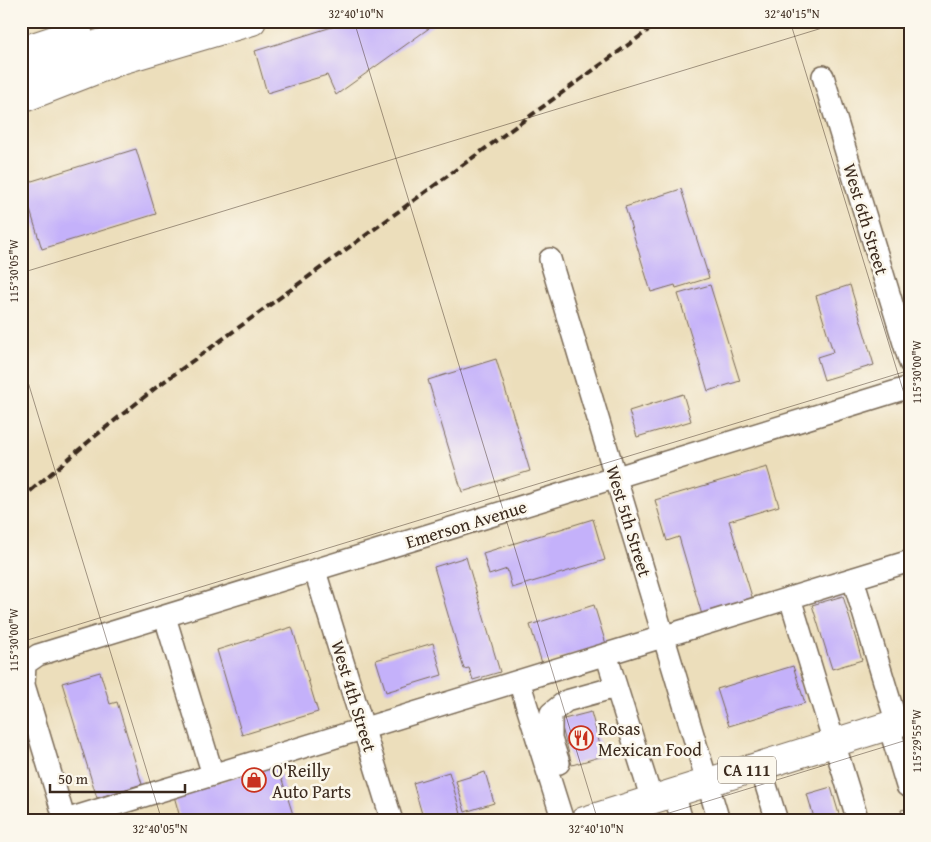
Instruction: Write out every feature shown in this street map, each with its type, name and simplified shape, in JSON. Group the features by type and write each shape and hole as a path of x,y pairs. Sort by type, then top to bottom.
{"main road":[{"path":"21,51 110,21"},
{"path":"21,73 73,52 175,21"},
{"path":"21,99 124,59 252,21"},
{"name":"CA 111","path":"585,821 898,723"}],"street":[{"name":"West 6th Street","path":"823,76 910,363"},
{"name":"West 5th Street","path":"550,259 720,821"},
{"name":"Emerson Avenue","path":"64,820 24,685 25,664 38,655 910,387"},
{"path":"64,820 910,561"},
{"name":"West 4th Street","path":"315,571 392,821"},
{"path":"853,579 898,723 907,786 910,785"},
{"path":"790,598 858,821"},
{"path":"165,617 213,775"},
{"path":"606,654 616,687 663,796 682,821"},
{"path":"519,681 563,821"},
{"path":"550,780 559,772 559,763 551,739 551,713 566,701 616,687"},
{"path":"760,766 777,821"}],"building":[{"path":"351,21 439,21 336,95 327,75 267,93 255,51"},
{"path":"136,149 156,214 42,249 22,184"},
{"path":"681,189 709,278 676,288 675,285 651,292 625,207"},
{"path":"710,285 740,381 708,391 678,294"},
{"path":"850,285 874,365 824,380 817,357 833,352 816,296"},
{"path":"496,359 530,471 462,492 428,380"},
{"path":"683,394 691,421 637,437 629,411"},
{"path":"767,467 779,506 729,521 753,600 702,615 679,537 667,541 655,500"},
{"path":"593,519 605,560 512,588 507,569 489,575 483,553"},
{"path":"466,557 500,672 473,680 469,668 464,669 434,567"},
{"path":"843,596 862,660 832,669 812,605"},
{"path":"594,605 606,644 542,663 530,625"},
{"path":"292,627 318,712 242,735 217,650"},
{"path":"433,643 442,675 386,692 376,660"},
{"path":"793,666 805,703 729,726 717,689"},
{"path":"100,672 110,704 117,702 142,784 97,798 62,683"},
{"name":"Rosas Mexican Food","path":"591,712 603,756 572,765 560,720"},
{"name":"O'Reilly Auto Parts","path":"277,764 295,821 181,821 174,796"},
{"path":"449,772 461,814 439,821 424,821 413,783"},
{"path":"485,772 494,803 465,812 456,781"},
{"path":"831,787 841,821 815,821 807,794"},
{"path":"910,808 910,821 884,821 902,815 901,810"}],"railway":[{"path":"21,499 158,386 661,21"}],"place":[{"name":"Rosas Mexican Food","path":"581,738"},
{"name":"O'Reilly Auto Parts","path":"254,780"}]}
